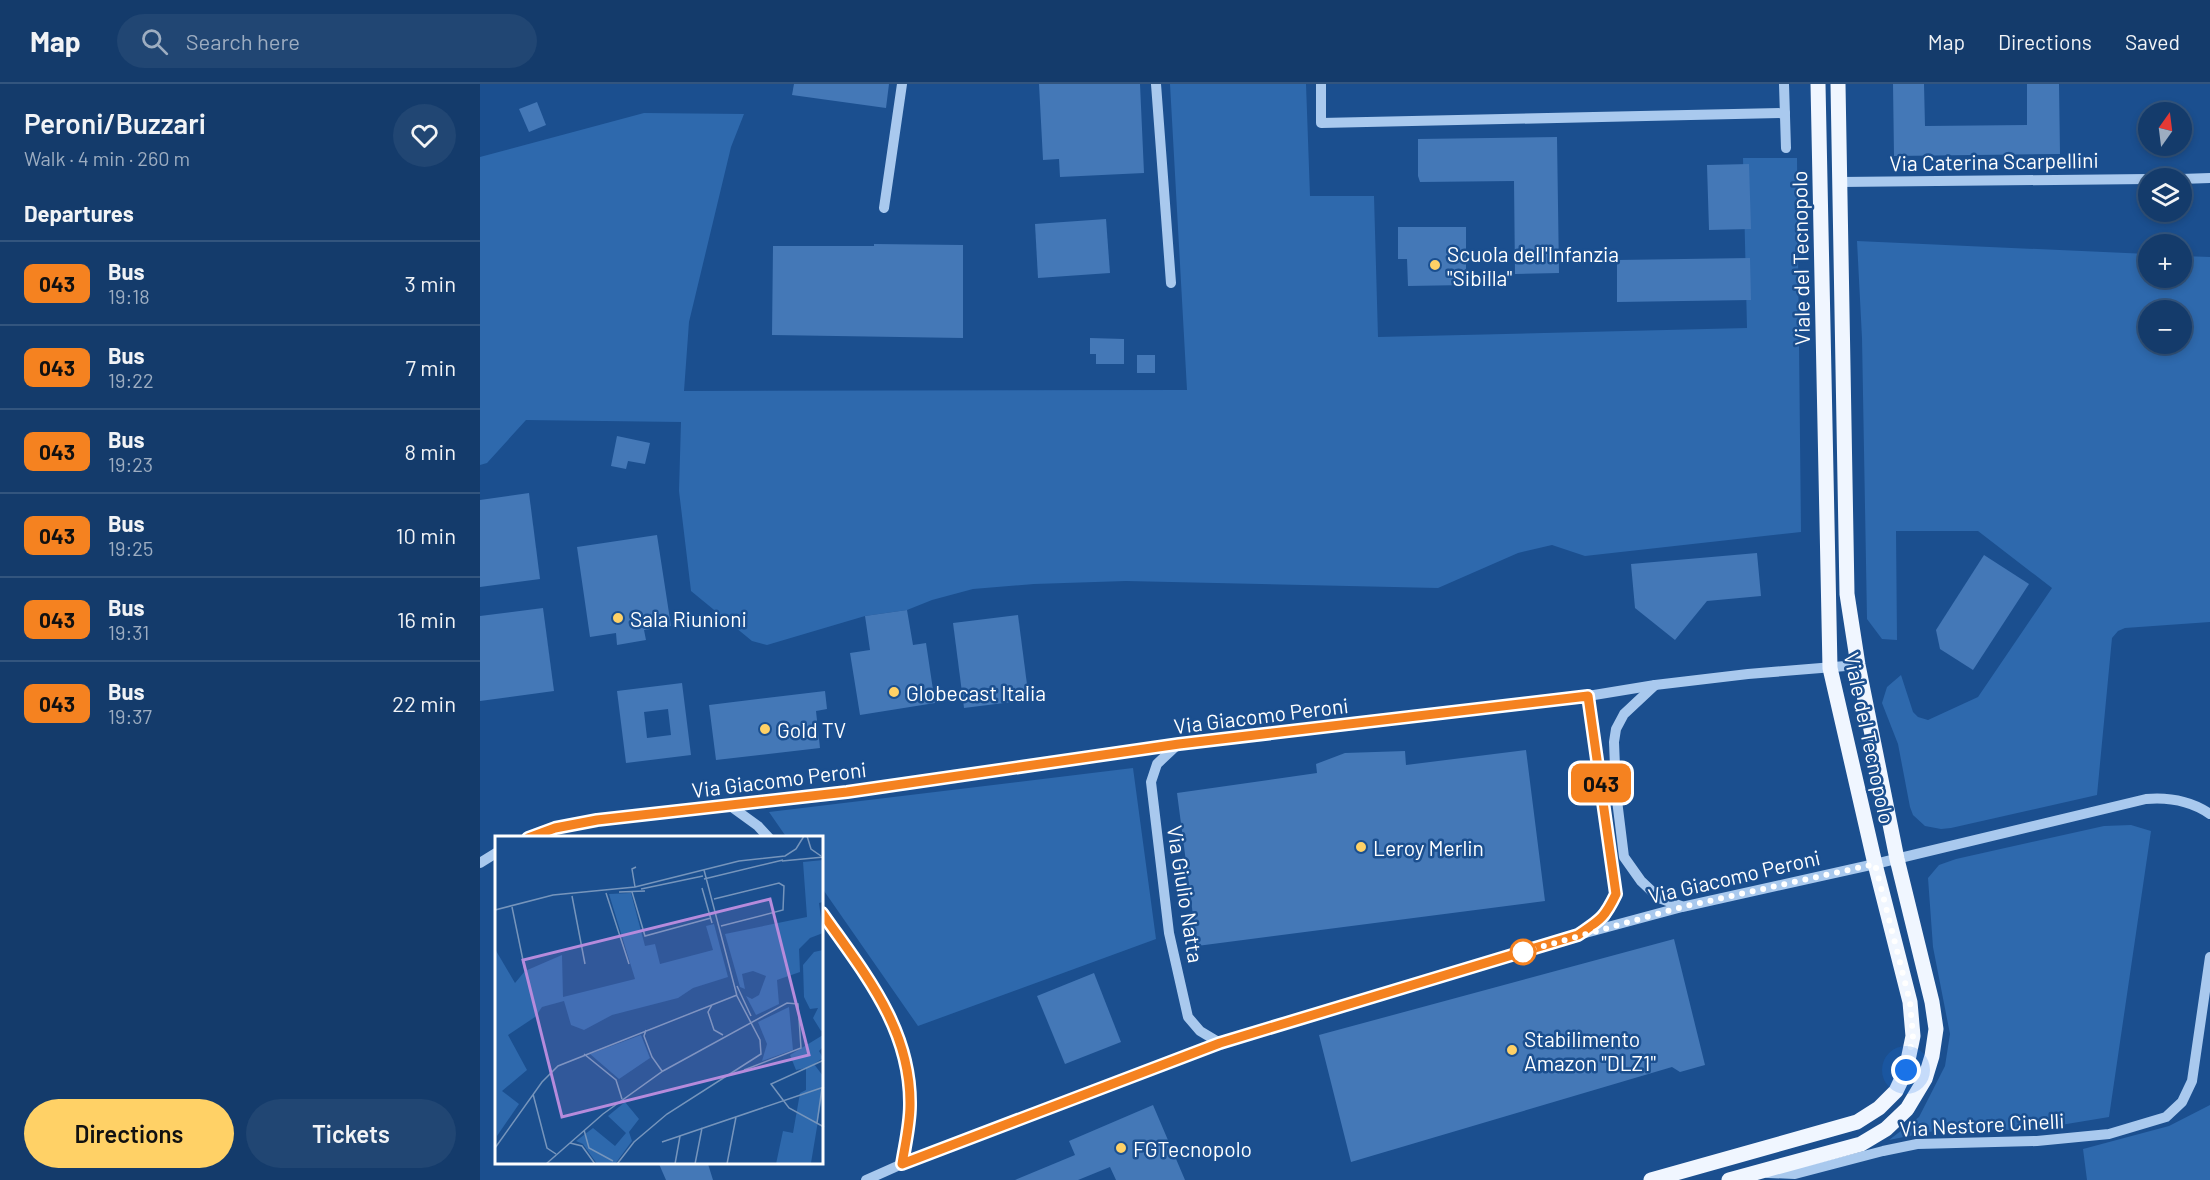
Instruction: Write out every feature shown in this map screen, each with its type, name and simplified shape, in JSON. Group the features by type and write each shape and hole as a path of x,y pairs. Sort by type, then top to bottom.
{"main road":[{"name":"Viale del Tecnopolo","path":"1651,1180 1857,1122 1879,1108 1896,1091 1906,1070 1913,1036 1910,1002 1875,864 1830,668 1818,84"},
{"name":"Viale del Tecnopolo","path":"1729,1180 1861,1144 1886,1129 1907,1109 1925,1079 1932,1056 1936,1029 1932,1002 1897,859 1858,664 1847,594 1838,84"}],"street":[{"path":"884,208 902,84"},
{"path":"1156,84 1171,283"},
{"path":"1321,84 1321,123 1785,113"},
{"path":"1784,84 1786,148"},
{"path":"2192,179 2210,178"},
{"name":"Via Caterina Scarpellini","path":"1840,182 2138,179"},
{"name":"Via Giacomo Peroni","path":"534,836 575,823 847,792 1179,744 1588,696 1748,674 1858,664"},
{"path":"1655,685 1624,714 1616,729 1615,772 1621,836 1624,857 1641,881 1659,898 1682,907"},
{"path":"1578,935 1605,917 1616,894 1588,696"},
{"name":"Via Giulio Natta","path":"1179,744 1161,759 1151,782 1169,933 1188,1017 1200,1031 1220,1043"},
{"name":"Via Giacomo Peroni","path":"866,1180 902,1164 1220,1043 1578,935 1682,907 1897,859 2146,799 2192,804 2210,814"},
{"path":"729,805 758,826 767,836"},
{"path":"480,863 495,854"},
{"path":"824,916 883,1003 894,1024 902,1052 910,1104 902,1164"},
{"name":"Via Nestore Cinelli","path":"1756,1173 1795,1174 1917,1144 2046,1140 2109,1134 2166,1117 2182,1102 2192,1081 2210,957"}],"shaded area":[{"path":"1170,84 1306,84 1310,196 1374,196 1378,337 1747,328 1743,158 1797,158 1801,532 1585,556 1552,545 1518,553 1438,588 1126,581 1034,584 973,589 932,600 907,610 865,616 767,645 752,641 691,591 679,491 681,422 526,420 487,463 480,465 480,157 644,113 744,114 731,147 689,322 684,391 1187,390"},
{"path":"1857,241 2138,254 2138,288 2192,288 2192,256 2210,257 2210,622 2125,628 2118,631 2112,638 2097,795 1951,828 1925,826 1913,815 1898,744 1882,703 1887,687 1901,675 1913,712 1918,717 1928,720 1978,697 2052,588 1978,531 1896,531 1897,640 1882,639 1867,619 1862,338"},
{"path":"1133,768 1156,939 918,1026 824,891 824,836 786,836 769,812"},
{"path":"2131,825 2151,831 2109,1117 2031,1130 1944,1129 1889,1140 1919,1117 1945,1066 1950,1034 1933,947 1928,878 1939,865 1956,859 2104,826"},
{"path":"2210,1105 2210,1180 2087,1180 2083,1149 2169,1126"}],"building":[{"path":"794,84 889,84 886,108 792,95"},
{"path":"1039,84 1140,84 1144,173 1060,177 1059,159 1043,160"},
{"path":"1893,84 1924,84 1925,126 2027,125 2027,84 2059,84 2060,154 1894,156"},
{"path":"537,102 546,125 529,132 519,109"},
{"path":"1557,137 1559,273 1515,274 1514,181 1420,182 1418,176 1418,139"},
{"path":"1749,164 1751,229 1709,230 1707,165"},
{"path":"1106,219 1110,273 1038,278 1035,224"},
{"path":"1398,227 1466,227 1466,285 1408,286 1407,259 1398,259"},
{"path":"874,244 963,245 963,338 772,335 773,246 874,246"},
{"path":"1750,258 1751,300 1617,302 1617,260"},
{"path":"1090,338 1124,339 1124,364 1096,364 1096,354 1090,354"},
{"path":"1137,355 1155,355 1155,373 1137,373"},
{"path":"617,436 650,443 645,464 628,461 626,469 611,466"},
{"path":"529,493 540,579 480,587 480,500"},
{"path":"657,535 671,626 644,630 646,640 617,645 616,633 590,637 577,547"},
{"path":"1757,553 1761,596 1707,601 1675,640 1635,608 1631,564"},
{"path":"1984,555 2029,584 1973,670 1940,649 1936,630"},
{"path":"543,608 554,691 480,701 480,616"},
{"path":"907,610 913,645 926,643 935,703 860,715 850,653 870,650 865,616"},
{"path":"1018,615 1029,700 964,708 953,623"},
{"path":"682,683 691,755 626,763 617,691","holes":["668,709 671,735 647,738 644,712"]},
{"name":"Gold TV","path":"825,691 827,709 816,711 820,748 716,760 709,705"},
{"name":"Leroy Merlin","path":"1526,750 1545,901 1197,946 1177,793 1317,773 1316,764 1345,753 1405,751 1406,765"},
{"name":"Stabilimento Amazon \"DLZ1\"","path":"1674,939 1705,1065 1680,1072 1672,1067 1351,1162 1319,1035"},
{"path":"1094,973 1121,1042 1065,1064 1037,996"},
{"name":"FGTecnopolo","path":"1153,1105 1185,1180 1116,1180 1110,1167 1078,1180 1015,1180 1075,1155 1069,1141"},
{"path":"659,1165 708,1165 713,1180 666,1180"}],"bus line":[{"name":"043","path":"533,836 555,828 597,820 847,792 1179,744 1588,696 1595,731 1616,894 1605,917 1592,926 1578,935 1220,1043 902,1164 909,1126 910,1104 902,1052 894,1024 883,1003 824,916"}],"place":[{"name":"Scuola dell'Infanzia \"Sibilla\"","path":"1435,265"},
{"name":"Sala Riunioni","path":"618,618"},
{"name":"Globecast Italia","path":"894,692"},
{"name":"Gold TV","path":"765,729"},
{"name":"Leroy Merlin","path":"1361,847"},
{"name":"Stabilimento Amazon \"DLZ1\"","path":"1512,1050"},
{"name":"FGTecnopolo","path":"1121,1148"}],"route":[{"path":"1523,952 1682,907 1875,864 1910,1002 1913,1036 1906,1070"}]}
